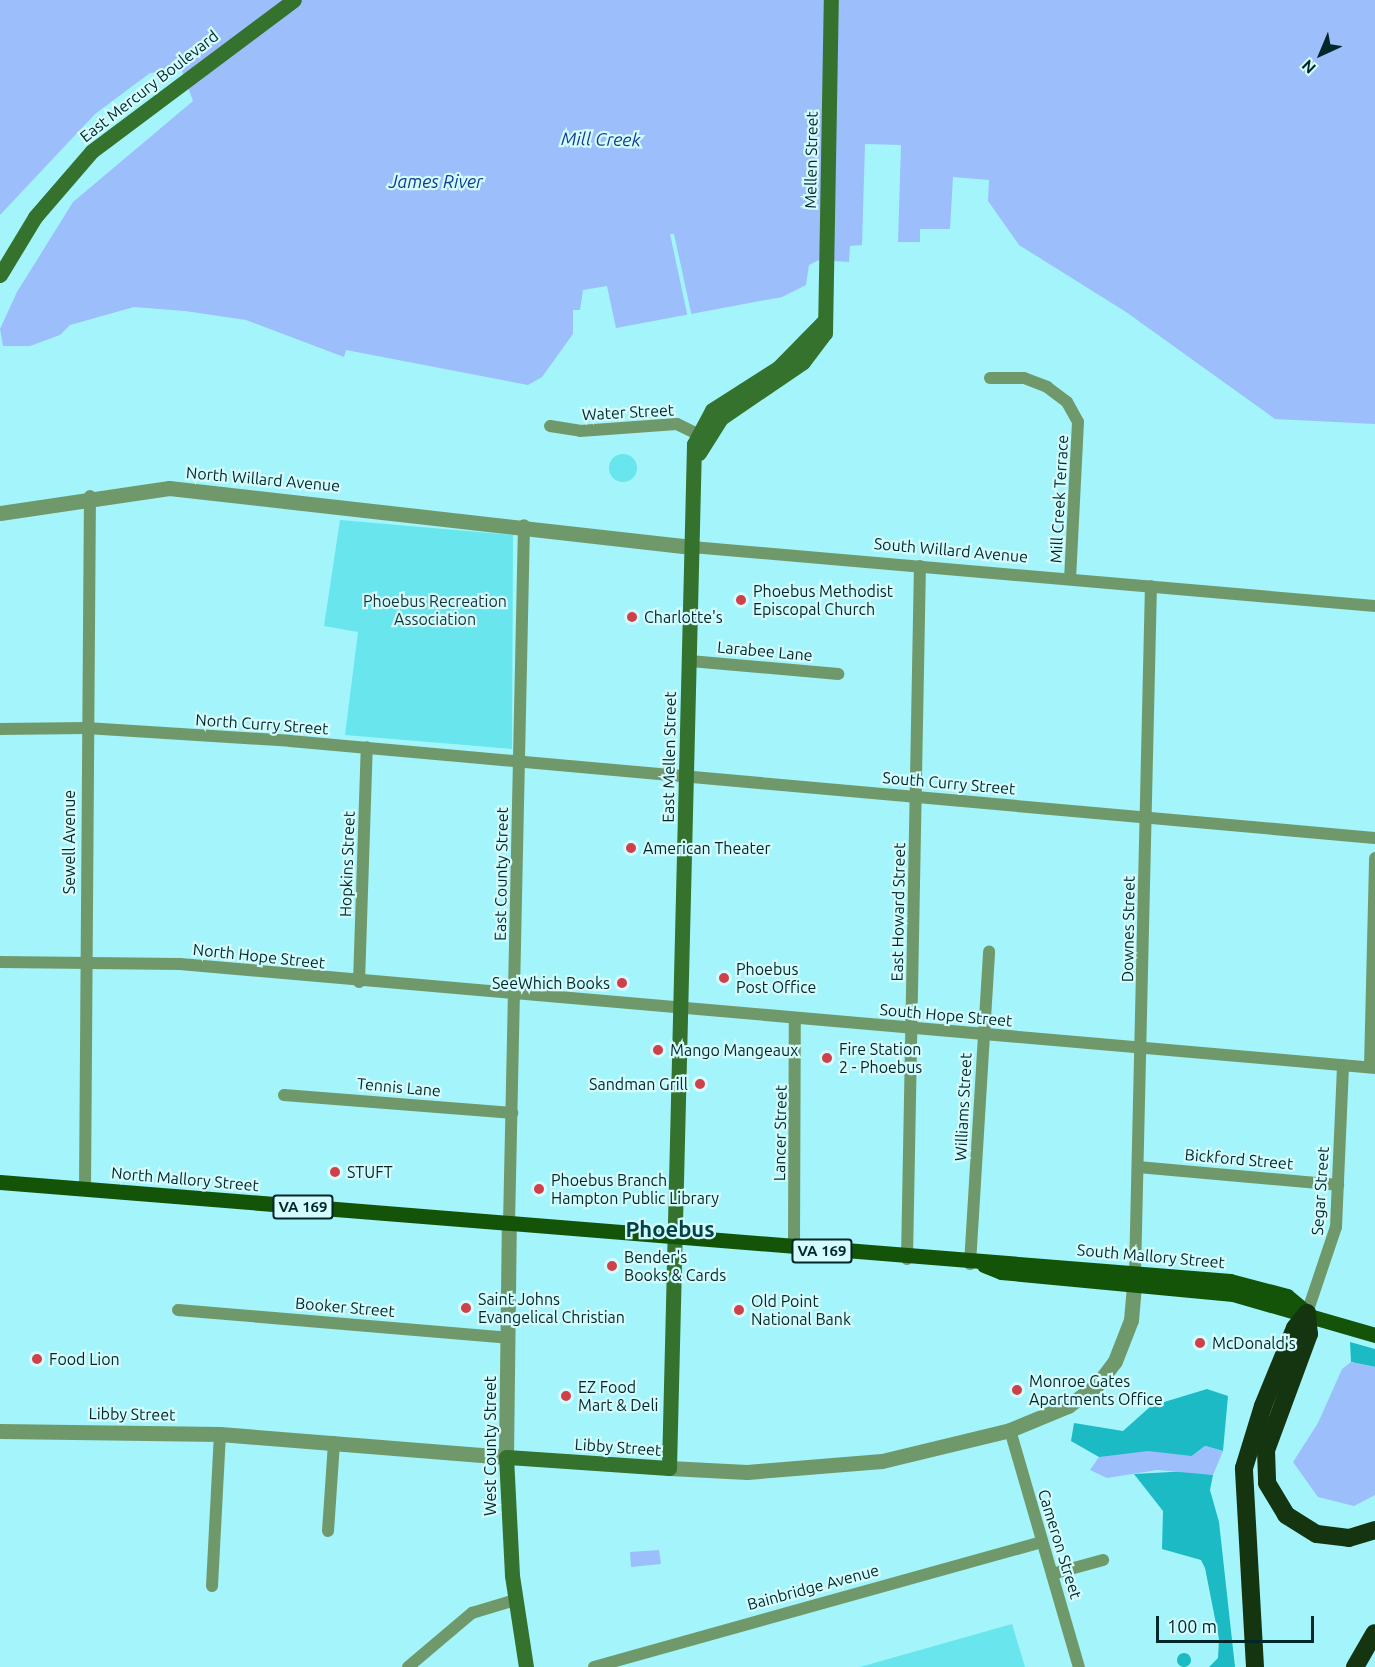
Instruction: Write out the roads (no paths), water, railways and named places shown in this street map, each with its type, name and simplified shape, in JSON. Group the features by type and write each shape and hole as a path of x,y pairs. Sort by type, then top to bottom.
{"highway":[{"path":"1307,1313 1310,1334 1266,1450 1267,1483 1286,1515 1317,1534 1348,1538 1375,1530"},
{"path":"1255,1667 1244,1468 1263,1406 1295,1328 1307,1313"},
{"path":"1355,1667 1375,1633"}],"main road":[{"name":"East Mercury Boulevard","path":"0,275 35,218 70,175 163,96 294,0"},
{"name":"Mellen Street","path":"702,436 726,414 803,362 820,344 825,320 828,266 831,0"},
{"name":"East Mellen Street","path":"669,1468 692,547 696,458 702,436"},
{"name":"North Mallory Street","path":"0,1182 509,1224"},
{"name":"South Mallory Street","path":"509,1224 675,1236 977,1265 1007,1262 1135,1279 1252,1285 1287,1296 1307,1313 1375,1335"},
{"name":"Libby Street","path":"506,1457 669,1468"},
{"name":"West County Street","path":"506,1457 515,1600 526,1667"}],"street":[{"name":"Mill Creek Terrace","path":"990,378 1024,378 1047,387 1066,402 1078,422 1071,578"},
{"name":"Water Street","path":"550,426 574,431 677,424 702,436"},
{"name":"North Willard Avenue","path":"0,513 90,496 169,488 524,525"},
{"name":"Sewell Avenue","path":"85,1188 86,728 90,496"},
{"name":"South Willard Avenue","path":"524,525 692,547 1375,606"},
{"name":"East County Street","path":"509,1224 524,525"},
{"name":"East Howard Street","path":"907,1259 920,566"},
{"name":"Downes Street","path":"1135,1279 1151,586"},
{"name":"Larabee Lane","path":"690,661 838,674"},
{"name":"North Curry Street","path":"0,729 86,728 367,747 520,762"},
{"name":"Hopkins Street","path":"359,982 367,747"},
{"name":"South Curry Street","path":"520,762 1375,838"},
{"path":"1372,1067 1375,858"},
{"name":"Williams Street","path":"977,1265 988,952"},
{"name":"North Hope Street","path":"0,962 85,961 515,994"},
{"name":"South Hope Street","path":"515,994 1372,1067"},
{"name":"Lancer Street","path":"794,1248 795,1018"},
{"name":"Segar Street","path":"1307,1313 1334,1239 1343,1065"},
{"name":"Tennis Lane","path":"284,1095 512,1113"},
{"name":"Bickford Street","path":"1138,1167 1338,1185"},
{"name":"West County Street","path":"506,1457 509,1224"},
{"name":"Libby Street","path":"669,1468 819,1469 948,1448 1010,1430 1068,1406 1097,1385 1125,1342 1135,1279"},
{"name":"Booker Street","path":"178,1310 508,1338"},
{"name":"Cameron Street","path":"1010,1430 1079,1667"},
{"name":"Libby Street","path":"0,1431 220,1434 506,1457"},
{"path":"212,1586 220,1434"},
{"path":"328,1531 334,1442"},
{"name":"Bainbridge Avenue","path":"594,1667 1041,1542"},
{"path":"1052,1574 1103,1560"},
{"path":"408,1667 472,1613 515,1600"}],"water":[{"name":"James River","path":"0,0 1375,0 1375,424 1275,419 1126,312 1019,245 988,201 989,180 953,177 950,229 920,229 920,242 898,242 901,145 865,144 862,245 850,246 849,262 819,260 809,265 806,285 782,297 616,328 607,286 583,290 580,310 573,310 573,334 542,377 528,385 346,350 344,357 246,320 185,311 134,307 70,325 60,335 30,346 3,346 0,329 17,292 73,202 193,101 182,71 150,73 95,114 0,215"},
{"path":"1351,1362 1375,1367 1375,1495 1354,1506 1318,1497 1293,1462 1318,1423 1342,1369"},
{"path":"1205,1446 1223,1451 1213,1475 1157,1470 1107,1478 1090,1470 1099,1457 1148,1451 1192,1456"},
{"path":"659,1550 661,1564 631,1567 630,1552"}],"place":[{"name":"Phoebus Methodist Episcopal Church","path":"741,600"},
{"name":"Charlotte's","path":"632,617"},
{"name":"American Theater","path":"631,848"},
{"name":"Phoebus Post Office","path":"724,978"},
{"name":"SeeWhich Books","path":"622,983"},
{"name":"Mango Mangeaux","path":"658,1050"},
{"name":"Fire Station 2 - Phoebus","path":"827,1058"},
{"name":"Sandman Grill","path":"700,1084"},
{"name":"STUFT","path":"335,1172"},
{"name":"Phoebus Branch Hampton Public Library","path":"539,1189"},
{"name":"Bender's Books & Cards","path":"612,1266"},
{"name":"Saint Johns Evangelical Christian","path":"466,1308"},
{"name":"Old Point National Bank","path":"739,1310"},
{"name":"McDonald's","path":"1200,1343"},
{"name":"Food Lion","path":"37,1359"},
{"name":"Monroe Gates Apartments Office","path":"1017,1390"},
{"name":"EZ Food Mart & Deli","path":"566,1396"}],"district":[{"name":"Phoebus","path":"670,1229"}],"water label":[{"name":"Mill Creek","path":"601,139"}],"park label":[{"name":"Phoebus Recreation Association","path":"435,610"}]}
